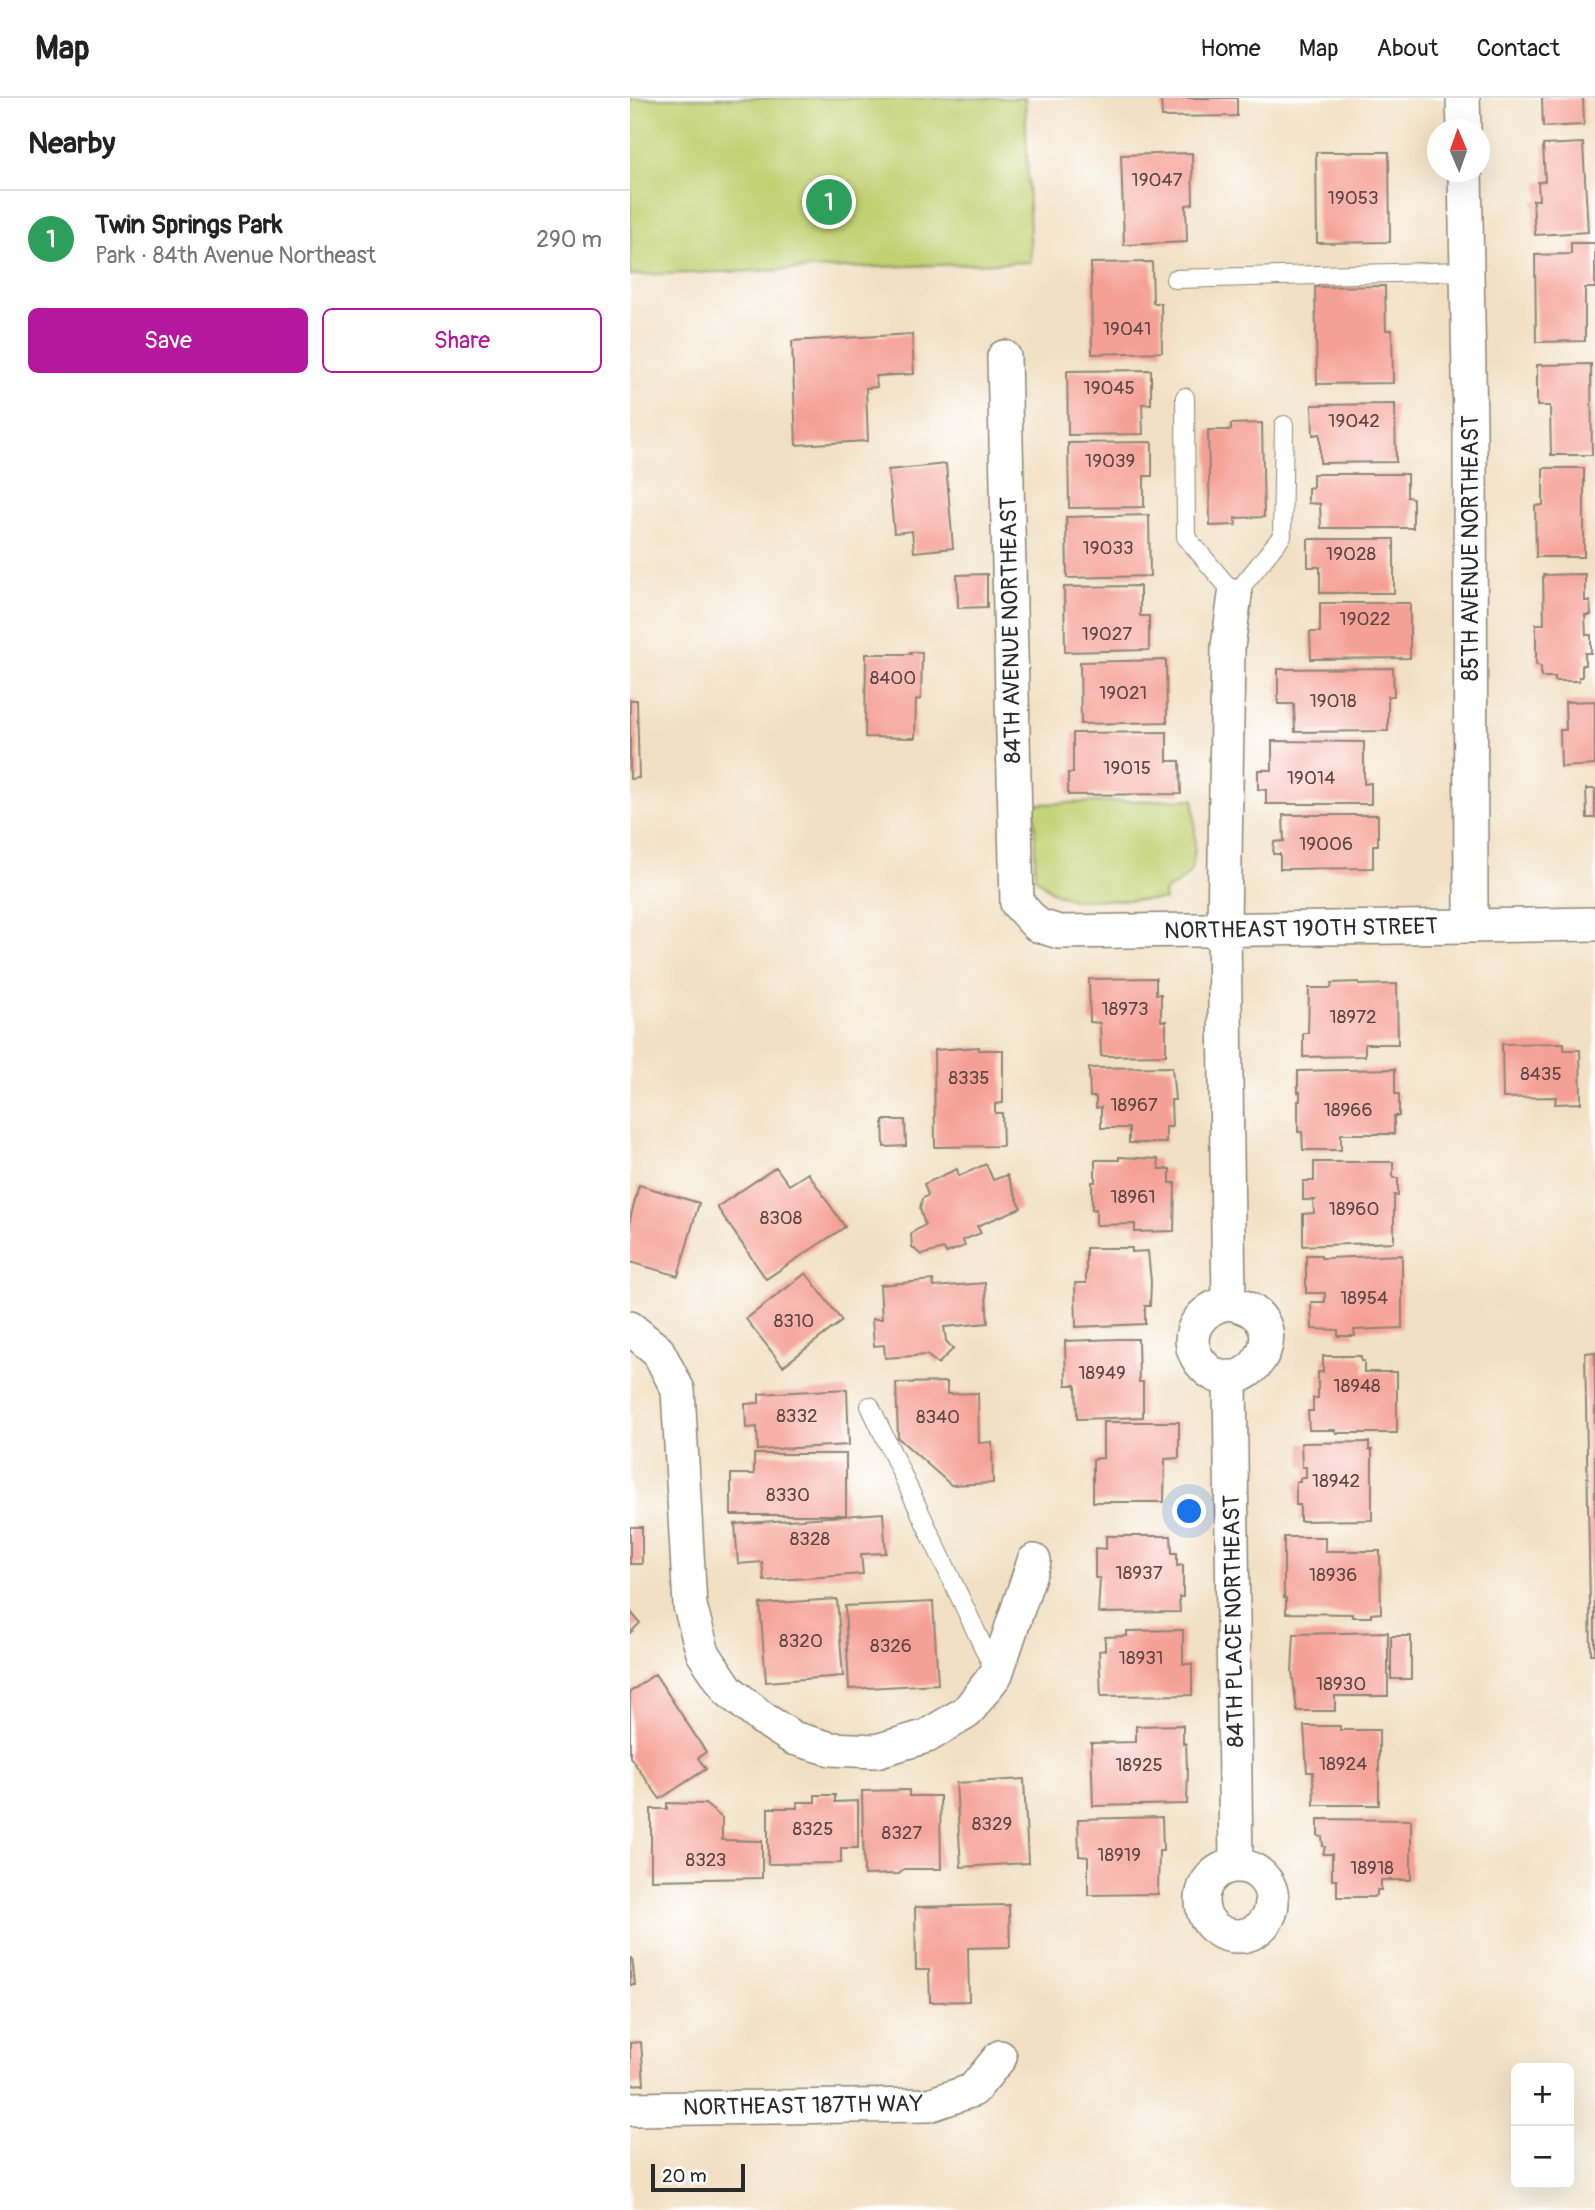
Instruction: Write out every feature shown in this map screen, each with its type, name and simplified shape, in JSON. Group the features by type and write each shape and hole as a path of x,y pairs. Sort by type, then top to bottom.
{"street":[{"path":"1463,98 1464,119"},
{"name":"85TH AVENUE NORTHEAST","path":"1465,182 1471,422 1471,925"},
{"name":"84TH AVENUE NORTHEAST","path":"1004,357 1017,903"},
{"path":"1229,1303 1224,930 1228,647 1235,594"},
{"name":"NORTHEAST 190TH STREET","path":"1017,903 1037,925 1059,932 1595,924"},
{"path":"1229,1303 1242,1305 1253,1311 1262,1321 1267,1333 1267,1346 1254,1368 1230,1377 1206,1369 1193,1347 1197,1322 1205,1311 1229,1303"},
{"path":"630,1328 658,1351 678,1390 690,1606 703,1653 729,1690 762,1718 793,1738 831,1749 876,1751 927,1736 967,1712 996,1674 1034,1560"},
{"name":"84TH PLACE NORTHEAST","path":"1230,1377 1237,1865"},
{"name":"NORTHEAST 187TH WAY","path":"630,2109 929,2105 974,2090 1000,2057"}],"lane":[{"path":"1175,279 1467,271"},
{"path":"1185,397 1185,537 1235,594 1282,536 1284,425"},
{"path":"870,1406 996,1674"}],"green space":[{"path":"630,98 1025,98 1031,262 630,275"},
{"path":"1194,799 1195,847 1190,872 1164,892 1165,900 1073,900 1054,893 1035,877 1035,804"}],"building":[{"path":"1161,98 1237,98 1237,116 1162,117"},
{"path":"1542,98 1583,98 1584,125 1543,127"},
{"path":"1583,143 1588,232 1535,235 1533,200 1539,200 1538,182 1545,181 1543,145"},
{"path":"1316,152 1389,152 1390,242 1317,243"},
{"path":"1192,153 1193,204 1186,205 1187,242 1124,245 1121,155"},
{"path":"1571,243 1595,243 1595,288 1585,288 1585,341 1536,342 1535,255 1571,254"},
{"path":"1152,262 1153,303 1161,303 1162,352 1092,354 1091,263"},
{"path":"1385,286 1386,330 1392,330 1393,383 1317,384 1315,287"},
{"path":"912,334 914,374 876,376 877,387 866,388 868,441 796,445 792,341"},
{"path":"1591,364 1592,455 1551,455 1550,406 1537,406 1537,365"},
{"path":"1151,370 1151,404 1142,404 1143,434 1068,435 1067,371"},
{"path":"1395,404 1396,462 1320,463 1320,434 1313,435 1312,405"},
{"path":"1262,423 1264,517 1235,518 1236,525 1210,526 1208,430 1231,430 1231,424"},
{"path":"1152,442 1152,476 1144,476 1144,507 1069,508 1068,443"},
{"path":"946,464 953,548 914,552 912,531 894,533 888,470"},
{"path":"1543,468 1584,468 1584,557 1536,557 1535,506 1543,505"},
{"path":"1313,474 1407,474 1407,497 1413,498 1413,528 1321,528 1320,504 1308,503 1308,488 1313,487"},
{"path":"1149,515 1150,576 1067,578 1066,517"},
{"path":"1308,539 1394,539 1394,593 1320,593 1320,567 1308,567"},
{"path":"987,574 987,607 958,608 957,575"},
{"path":"1585,574 1585,601 1590,601 1591,615 1585,615 1586,635 1591,635 1591,653 1585,653 1582,677 1579,677 1579,681 1555,681 1555,677 1541,677 1541,666 1536,665 1536,624 1544,624 1543,575"},
{"path":"1140,586 1140,616 1149,616 1149,650 1065,652 1064,587"},
{"path":"1320,603 1410,603 1410,658 1311,659 1310,632 1320,632"},
{"path":"910,652 922,652 921,699 916,700 915,738 865,737 866,654 911,654"},
{"path":"1166,660 1167,722 1081,724 1080,662"},
{"path":"1393,668 1394,696 1388,696 1388,731 1295,732 1294,704 1278,704 1278,669"},
{"path":"630,700 637,700 639,778 630,779"},
{"path":"1595,701 1595,765 1561,767 1560,730 1566,730 1565,702"},
{"path":"1167,732 1167,761 1180,761 1181,794 1068,795 1068,773 1073,773 1073,733"},
{"path":"1272,741 1364,742 1364,784 1371,783 1371,804 1266,804 1266,790 1258,789 1258,770 1272,770"},
{"path":"1586,789 1595,789 1595,818 1587,818"},
{"path":"1283,815 1378,815 1378,845 1373,845 1373,868 1280,869 1280,854 1273,854 1274,842 1284,841"},
{"path":"1156,978 1156,994 1161,994 1161,1021 1166,1021 1166,1055 1101,1056 1100,1023 1090,1022 1089,979"},
{"path":"1359,982 1359,985 1397,984 1398,1044 1365,1044 1365,1056 1303,1057 1303,1033 1308,1033 1309,988 1331,988 1332,983"},
{"path":"1564,1043 1564,1050 1580,1050 1581,1103 1555,1104 1556,1097 1503,1098 1502,1044"},
{"path":"979,1047 979,1050 1003,1050 1003,1103 995,1104 995,1113 1002,1113 1003,1146 935,1147 934,1050"},
{"path":"1172,1067 1175,1100 1171,1100 1172,1127 1166,1127 1166,1143 1129,1143 1129,1128 1101,1128 1101,1107 1096,1108 1096,1097 1090,1097 1089,1068"},
{"path":"1395,1069 1395,1094 1399,1094 1399,1116 1394,1116 1394,1134 1341,1134 1341,1150 1303,1150 1302,1132 1298,1132 1298,1071"},
{"path":"883,1120 905,1120 906,1146 884,1147"},
{"path":"1119,1157 1158,1159 1159,1169 1170,1169 1170,1183 1175,1183 1174,1231 1135,1232 1135,1224 1096,1225 1096,1209 1092,1210 1095,1160 1119,1160"},
{"path":"1314,1162 1393,1162 1393,1178 1398,1178 1398,1196 1394,1195 1394,1242 1303,1246 1303,1214 1314,1213 1315,1200 1303,1200 1303,1181 1314,1181"},
{"path":"986,1164 993,1180 1007,1175 1021,1208 977,1226 981,1233 963,1240 965,1246 946,1253 944,1249 921,1255 912,1247 911,1235 925,1225 920,1209 922,1199 928,1195 924,1184 957,1169 959,1176"},
{"path":"776,1167 789,1185 808,1173 845,1227 766,1279 717,1207"},
{"path":"639,1185 699,1203 678,1276 630,1262 630,1219"},
{"path":"1086,1248 1132,1248 1132,1252 1148,1251 1151,1282 1150,1306 1145,1306 1145,1324 1076,1327 1075,1283 1086,1283"},
{"path":"1306,1255 1328,1258 1402,1255 1402,1328 1354,1330 1355,1336 1338,1336 1338,1330 1312,1329 1311,1302 1325,1302 1325,1293 1306,1293"},
{"path":"806,1273 842,1321 783,1366 746,1319"},
{"path":"933,1280 934,1287 985,1283 988,1323 944,1327 946,1341 953,1349 938,1364 927,1355 885,1358 884,1345 874,1346 872,1319 882,1319 880,1285"},
{"path":"1138,1339 1139,1382 1143,1382 1143,1417 1077,1419 1076,1385 1066,1385 1065,1341"},
{"path":"1595,1352 1595,1654 1591,1654 1585,1353"},
{"path":"1323,1356 1361,1356 1364,1372 1397,1372 1397,1433 1309,1430 1308,1411 1313,1411 1313,1398 1318,1398 1318,1372 1323,1372"},
{"path":"947,1382 947,1394 978,1393 979,1443 992,1442 993,1483 951,1485 898,1438 896,1383"},
{"path":"847,1389 849,1445 758,1450 757,1427 746,1428 745,1404 759,1403 759,1394"},
{"path":"1103,1422 1179,1422 1179,1458 1165,1459 1164,1502 1093,1502 1093,1459 1103,1458"},
{"path":"1369,1442 1369,1450 1372,1450 1372,1520 1300,1521 1300,1505 1296,1505 1296,1482 1300,1482 1300,1478 1306,1478 1306,1467 1302,1467 1301,1443"},
{"path":"754,1454 846,1454 846,1515 731,1515 731,1474 754,1474"},
{"path":"883,1513 886,1553 861,1554 863,1574 764,1581 762,1562 738,1564 735,1524"},
{"path":"630,1527 642,1527 642,1564 630,1564"},
{"path":"1106,1536 1171,1536 1172,1553 1177,1553 1177,1566 1183,1565 1180,1612 1098,1613 1100,1578 1095,1578 1095,1548 1106,1549"},
{"path":"1284,1537 1325,1537 1325,1551 1380,1551 1381,1613 1371,1614 1371,1617 1352,1617 1352,1614 1286,1613"},
{"path":"837,1599 843,1676 766,1682 760,1604"},
{"path":"933,1602 938,1684 849,1689 845,1606"},
{"path":"630,1611 640,1623 630,1633"},
{"path":"1183,1630 1183,1664 1192,1664 1192,1695 1101,1696 1099,1651 1105,1650 1105,1637 1127,1636 1127,1631"},
{"path":"1388,1632 1388,1696 1335,1696 1335,1711 1297,1711 1292,1671 1294,1634"},
{"path":"1391,1636 1411,1636 1411,1679 1391,1679"},
{"path":"655,1674 706,1752 698,1758 706,1769 660,1799 630,1757 630,1692"},
{"path":"1183,1725 1183,1744 1186,1743 1188,1768 1187,1804 1093,1806 1091,1743 1136,1742 1136,1726"},
{"path":"1304,1726 1379,1730 1379,1805 1314,1805 1313,1772 1307,1772"},
{"path":"1024,1779 1028,1863 961,1867 956,1783"},
{"path":"909,1790 909,1796 940,1796 941,1869 904,1869 899,1874 864,1875 862,1791"},
{"path":"815,1795 835,1795 835,1802 858,1801 858,1848 841,1848 841,1863 768,1864 768,1808 797,1808 797,1802 815,1802"},
{"path":"667,1803 705,1804 722,1818 722,1840 762,1841 762,1878 651,1880 651,1809 667,1809"},
{"path":"1162,1817 1163,1851 1159,1851 1158,1894 1088,1895 1088,1857 1079,1856 1078,1819"},
{"path":"1318,1819 1411,1820 1411,1880 1381,1880 1381,1890 1377,1890 1374,1897 1337,1897 1337,1880 1332,1880 1332,1854 1323,1854 1325,1847 1322,1837 1318,1836"},
{"path":"1009,1905 1010,1947 968,1948 969,2001 930,2002 929,1970 916,1970 915,1907"},
{"path":"632,1958 635,1985 630,1985"},
{"path":"641,2042 644,2084 630,2085 630,2043"}],"place":[{"name":"Twin Springs Park","path":"829,202"}]}
